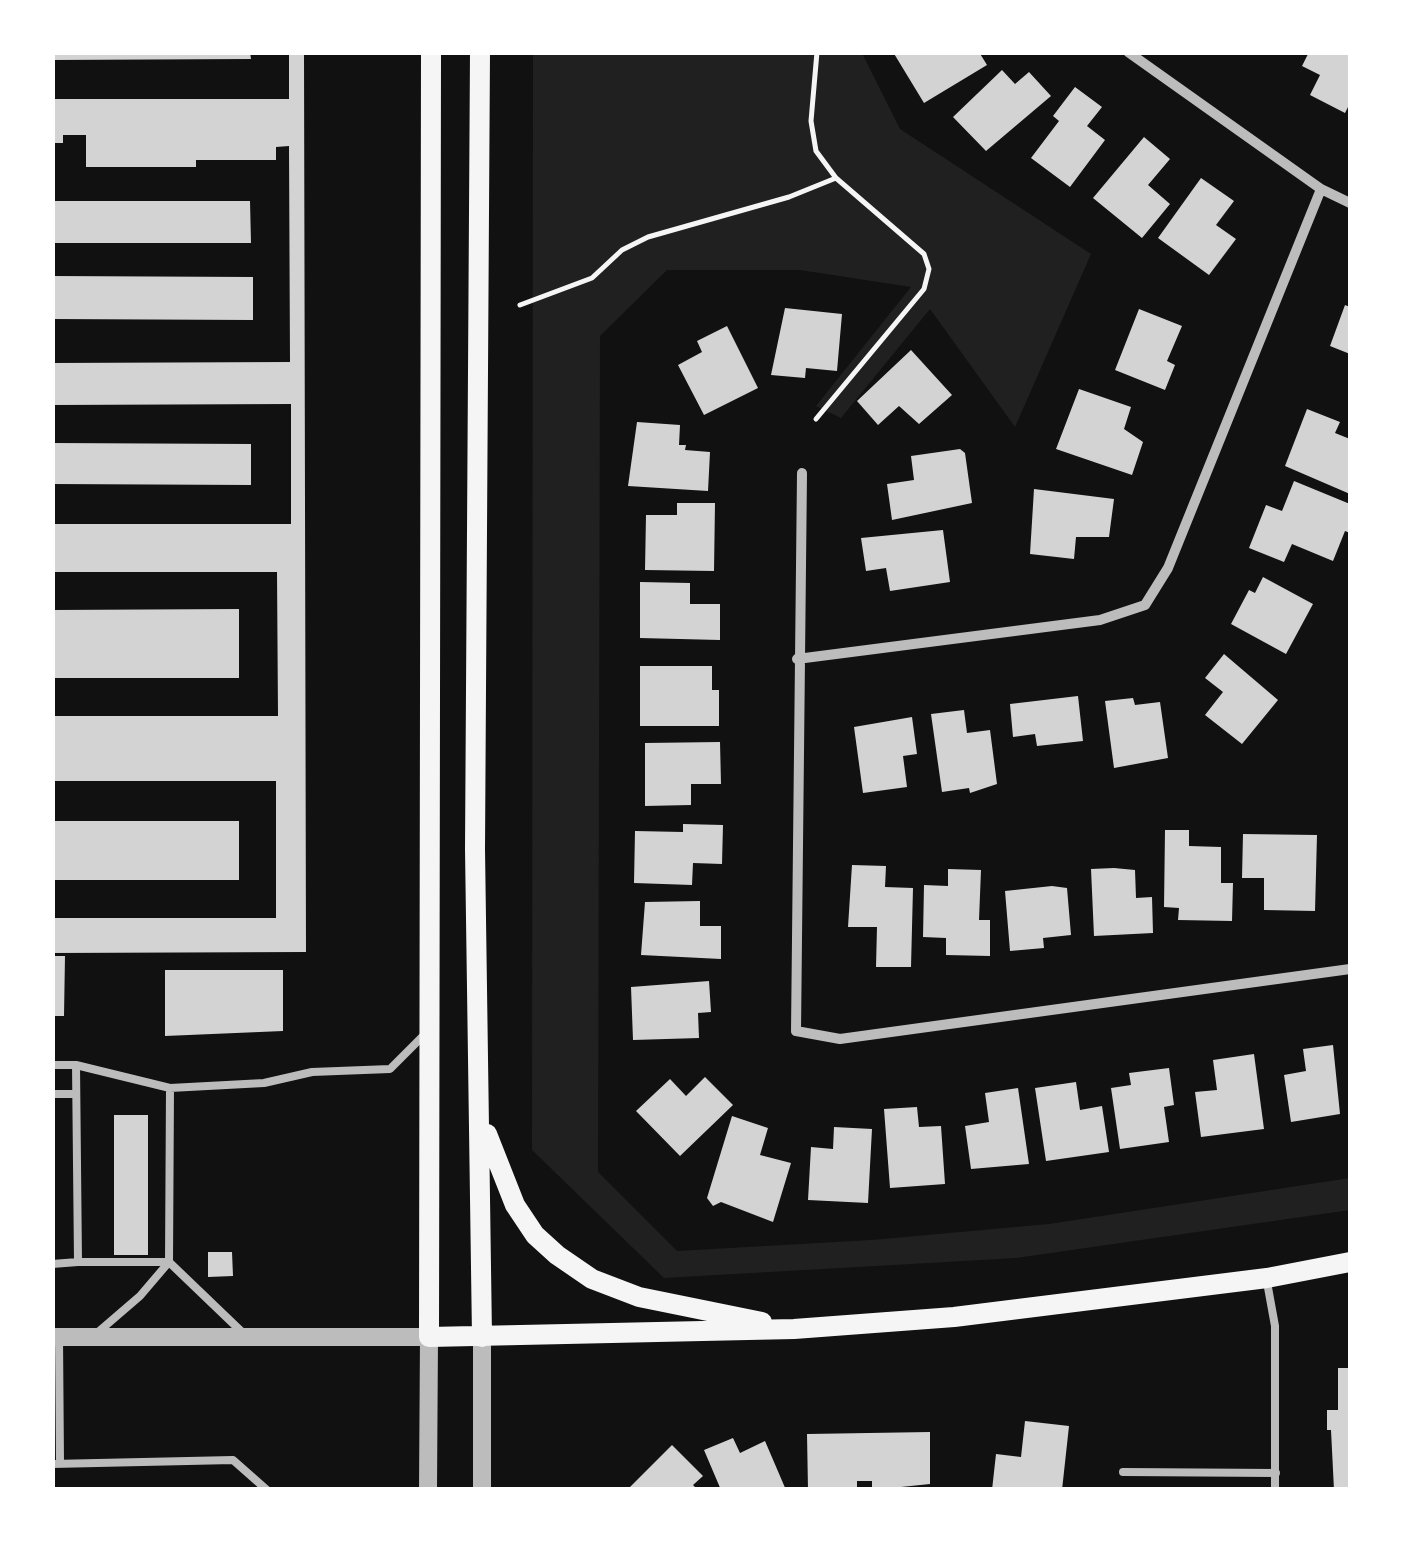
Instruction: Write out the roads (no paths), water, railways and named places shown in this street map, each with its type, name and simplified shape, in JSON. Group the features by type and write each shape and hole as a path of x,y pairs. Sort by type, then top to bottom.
{"main road":[{"path":"431,52 429,1338 794,1329 954,1317 1266,1278 1350,1262"},
{"path":"480,52 475,849 482,1337"},
{"path":"481,1078 487,1134 503,1180 535,1235 557,1256 592,1279 639,1298 794,1329"}],"street":[{"path":"1128,52 1321,190 1350,203"},
{"path":"797,660 1100,620 1145,605 1168,568 1321,190"},
{"path":"802,472 796,1032 840,1039 1350,969"},
{"path":"482,1337 482,1490"},
{"path":"56,1338 429,1338 428,1490"}],"lane":[{"path":"52,1065 76,1065 170,1088 264,1083 312,1072 390,1070 430,1030"},
{"path":"76,1065 78,1262"},
{"path":"92,1337 140,1296 169,1262 170,1088"},
{"path":"52,1094 76,1094"},
{"path":"52,1264 169,1262 248,1336"},
{"path":"1266,1278 1275,1326 1276,1490"},
{"path":"56,1338 56,1464 234,1460 267,1490"},
{"path":"1123,1472 1276,1473"}]}
